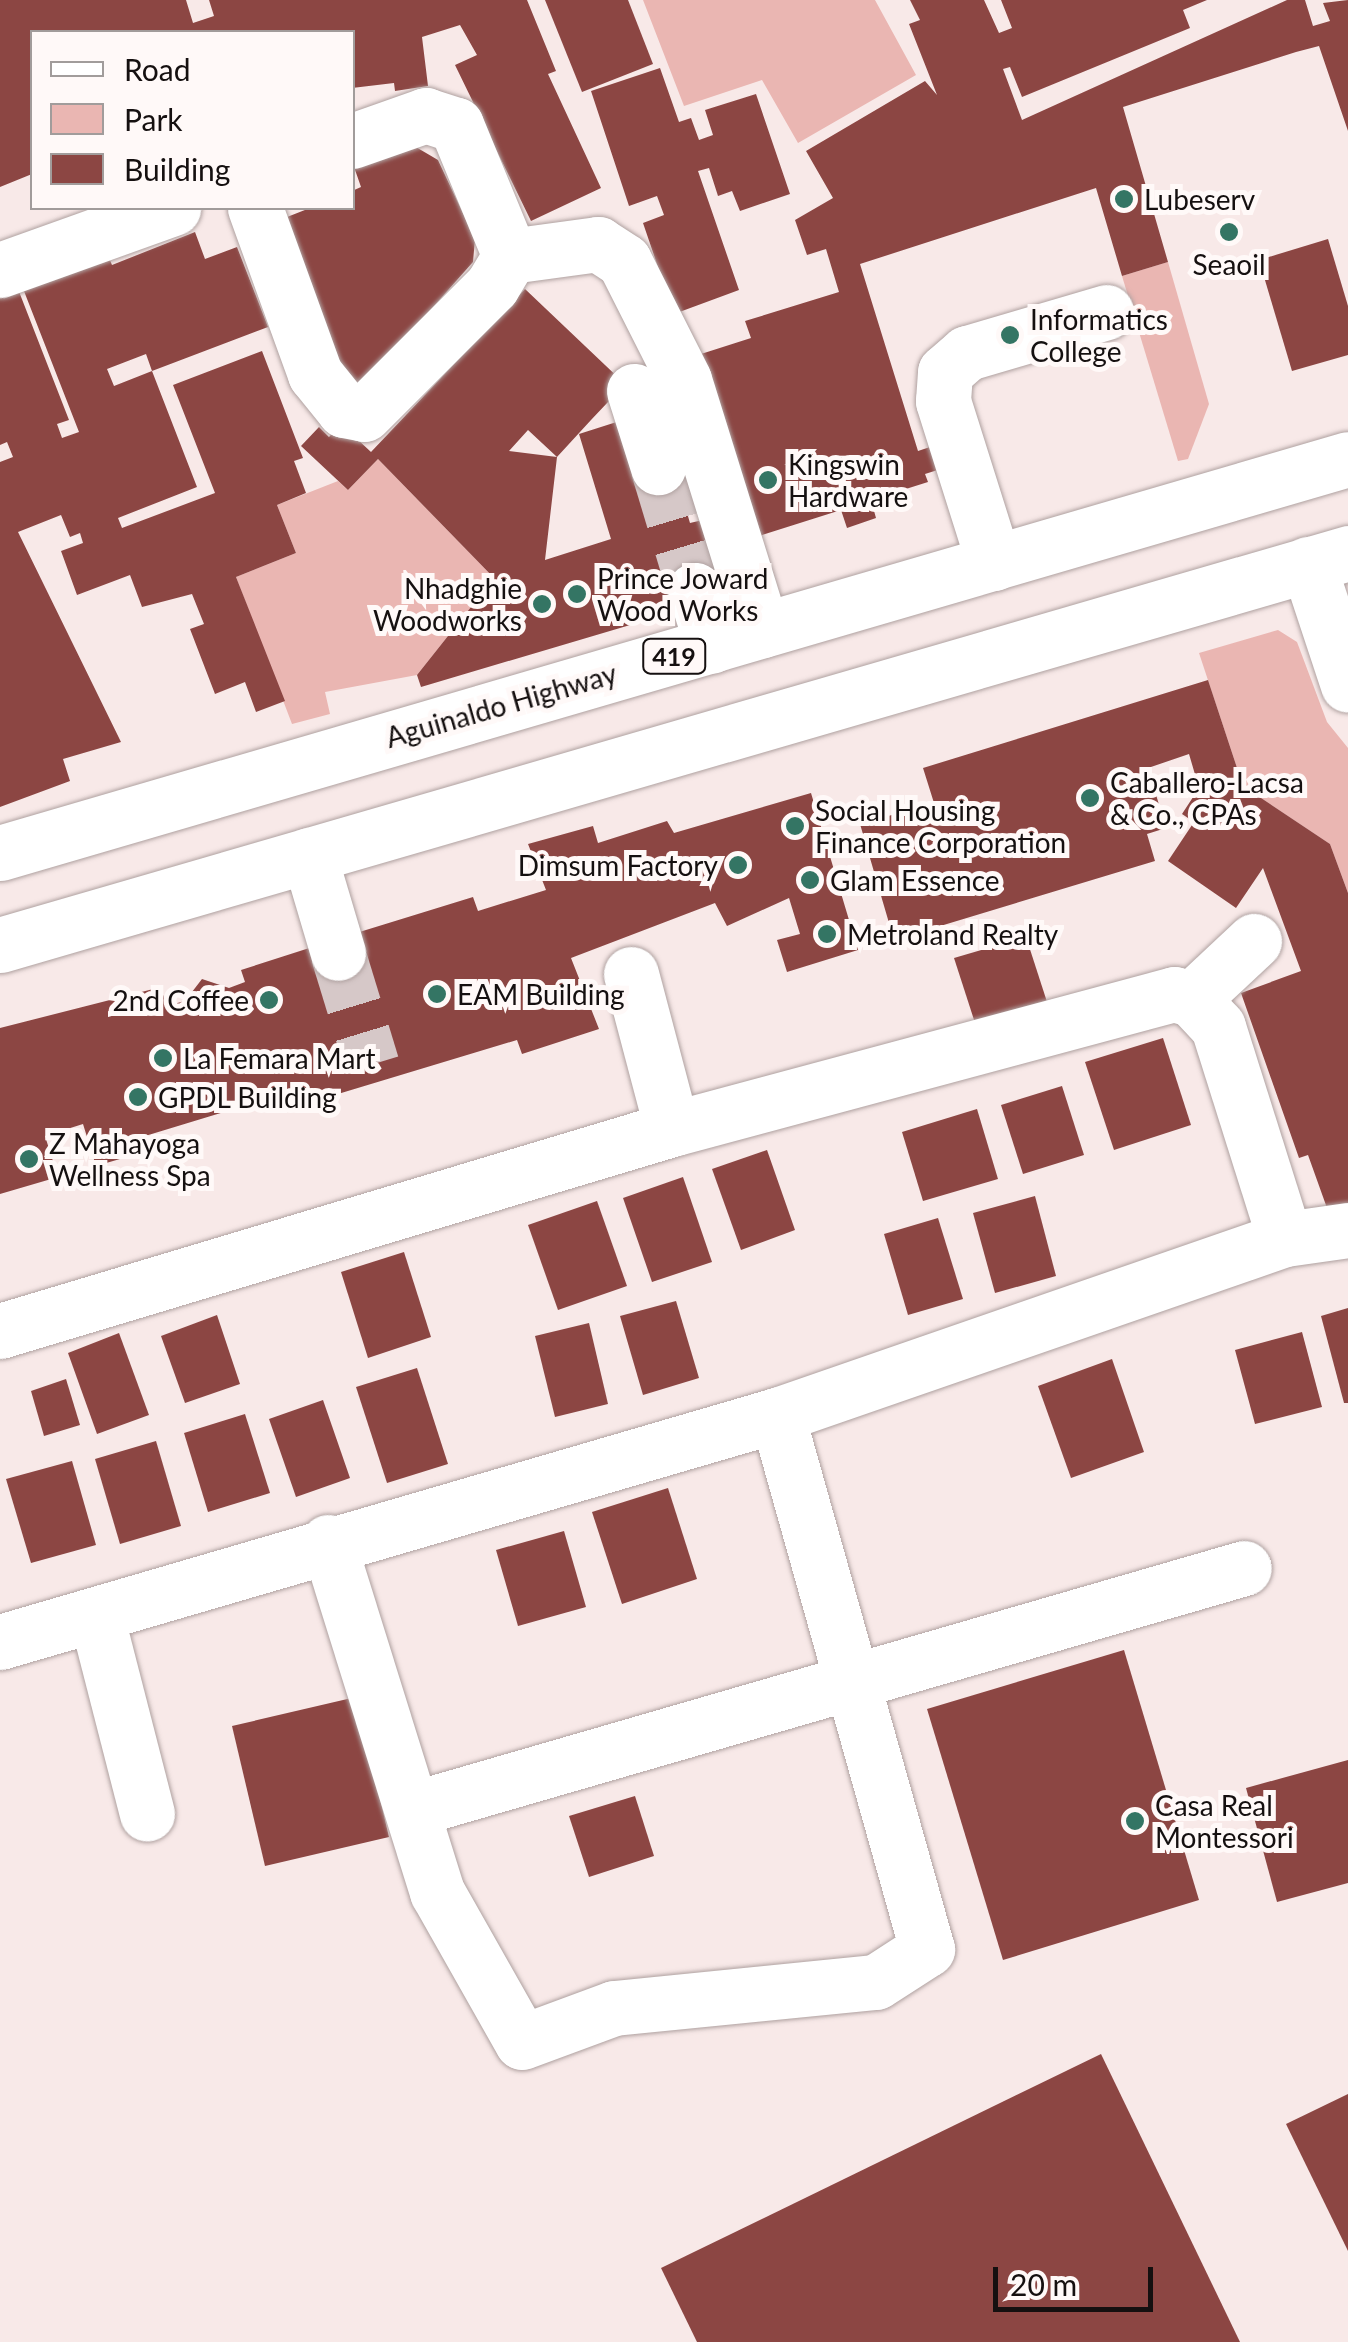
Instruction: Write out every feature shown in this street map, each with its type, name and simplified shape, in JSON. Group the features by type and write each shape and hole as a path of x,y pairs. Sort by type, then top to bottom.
{"main road":[{"path":"355,140 426,115 456,125 510,256"},
{"path":"0,270 166,210"},
{"path":"256,210 316,374 344,410 364,414 492,286 510,256"},
{"path":"510,256 598,244 624,261 684,380 737,638"},
{"path":"994,563 942,401 945,372 966,353 1106,312"},
{"path":"634,391 658,468"},
{"name":"Aguinaldo Highway","path":"0,853 1348,459"},
{"path":"0,945 1328,559 1348,685"},
{"path":"695,590 737,638"},
{"path":"308,855 338,953"},
{"path":"1192,999 1254,941"},
{"path":"632,974 672,1129"},
{"path":"0,1331 672,1129 1157,996 1192,999 1218,1027 1285,1239"},
{"path":"0,1642 96,1616 328,1542 777,1415 1285,1239 1348,1230"},
{"path":"328,1542 437,1892 522,2042 614,2008 876,1982 927,1949 777,1415"},
{"path":"413,1809 1244,1568"},
{"path":"96,1616 147,1814"}],"green space":[{"path":"643,0 875,0 916,75 798,143 762,80 684,106"},
{"path":"1168,262 1209,404 1188,459 1178,461 1122,276"},
{"path":"378,459 494,578 417,675 325,692 330,714 292,724 236,577 296,553 277,505 338,481 348,490"},
{"path":"1278,630 1297,642 1327,722 1348,748 1348,893 1330,844 1243,786 1199,653"}],"building":[{"path":"0,0 186,0 193,23 214,16 209,0 527,0 556,71 548,74 601,188 531,221 455,65 477,55 460,25 422,37 428,86 395,91 394,83 355,88 355,30 30,30 30,175 0,187"},
{"path":"545,0 628,0 653,64 582,92"},
{"path":"910,0 984,0 999,33 1012,28 1001,0 1207,0 1183,10 1190,28 1022,97 1010,67 1003,69 1022,120 1287,0 1305,0 1313,26 1330,21 1323,3 1348,0 1348,131 1319,46 1296,52 1123,107 1168,262 1122,276 1096,188 860,264 918,451 939,444 947,467 925,474 928,482 871,500 876,518 847,528 841,510 759,536 701,354 751,338 745,321 839,292 826,249 807,255 795,220 833,198 806,151 925,81 937,95 909,24 920,20"},
{"path":"660,68 679,122 691,118 699,140 713,135 705,110 756,94 790,194 740,211 732,191 718,196 709,168 698,171 739,290 674,314 643,223 664,215 657,196 629,206 591,91"},
{"path":"409,143 438,160 475,239 473,262 362,387 347,382 282,219 305,210 355,210 355,190 361,187 355,163"},
{"path":"195,232 205,259 237,247 268,327 152,371 197,487 118,518 122,528 215,493 173,385 262,351 303,458 294,461 306,493 277,505 296,553 236,577 285,701 256,712 245,682 215,694 190,629 204,624 192,594 142,607 130,575 77,595 61,551 83,543 80,533 70,537 61,515 18,532 121,742 63,759 70,781 0,807 0,462 13,457 7,442 0,445 0,296 18,289 69,420 57,424 62,438 79,432 22,286 104,246 112,265","holes":["146,354 152,371 114,386 107,369"]},
{"path":"1328,239 1348,306 1348,355 1292,371 1259,260"},
{"path":"525,289 625,384 557,457 545,560 611,539 579,434 626,419 672,462 690,523 707,519 716,549 700,554 709,586 684,609 421,687 417,675 494,578 378,459 348,490 301,446 319,427 329,437 341,424 371,452","holes":["528,430 557,457 509,451"]},
{"path":"1208,680 1243,786 1330,844 1348,893 1348,1216 1332,1222 1308,1155 1299,1158 1241,993 1301,971 1263,868 1236,908 1168,861 1194,822 1182,814 1199,788 1189,754 1148,768 1166,828 1147,834 1155,861 894,940 860,824 934,803 923,768"},
{"path":"811,793 858,950 787,972 777,940 800,934 789,898 727,926 715,903 571,958 599,1029 522,1054 517,1040 285,1110 280,1095 132,1140 137,1154 96,1166 83,1124 45,1136 58,1177 0,1194 0,1028 161,987 166,1006 185,1001 202,979 229,988 245,982 241,970 353,934 473,897 478,911 546,890 528,844 593,826 598,843 667,821 674,833"},
{"path":"1026,937 1048,1005 976,1026 954,958"},
{"path":"1163,1038 1191,1125 1114,1150 1085,1062"},
{"path":"1062,1086 1084,1155 1023,1174 1001,1105"},
{"path":"977,1109 998,1179 923,1201 902,1132"},
{"path":"767,1150 795,1230 741,1250 712,1169"},
{"path":"683,1177 712,1262 652,1282 623,1198"},
{"path":"1035,1196 1056,1276 995,1293 973,1213"},
{"path":"597,1201 627,1286 558,1310 528,1225"},
{"path":"938,1218 963,1299 908,1315 884,1234"},
{"path":"404,1252 431,1337 368,1358 341,1272"},
{"path":"676,1301 699,1378 643,1395 620,1316"},
{"path":"1348,1308 1348,1403 1344,1403 1321,1316"},
{"path":"217,1315 240,1384 185,1403 161,1336"},
{"path":"589,1323 608,1404 555,1417 535,1336"},
{"path":"1302,1332 1322,1407 1255,1424 1235,1350"},
{"path":"119,1333 149,1415 97,1434 68,1353"},
{"path":"1112,1359 1144,1452 1071,1478 1038,1386"},
{"path":"417,1368 448,1464 387,1483 356,1387"},
{"path":"66,1379 80,1425 44,1436 31,1391"},
{"path":"323,1400 350,1478 296,1497 269,1419"},
{"path":"245,1414 270,1493 208,1512 184,1433"},
{"path":"156,1441 181,1526 120,1544 95,1459"},
{"path":"72,1461 96,1545 31,1563 6,1479"},
{"path":"668,1488 697,1579 622,1604 592,1512"},
{"path":"564,1531 586,1607 518,1626 496,1550"},
{"path":"1124,1650 1199,1900 1003,1960 927,1709"},
{"path":"356,1697 389,1837 265,1866 232,1726"},
{"path":"1348,1760 1348,1883 1277,1902 1246,1788"},
{"path":"635,1796 654,1856 589,1877 569,1816"},
{"path":"1101,2054 1240,2342 697,2342 661,2268"},
{"path":"1348,2094 1348,2251 1286,2124"}],"tunnel":[{"path":"658,467 695,590"},
{"path":"338,953 372,1064"}],"place":[{"name":"Lubeserv","path":"1124,199"},
{"name":"Seaoil","path":"1229,232"},
{"name":"Informatics College","path":"1010,335"},
{"name":"Kingswin Hardware","path":"768,480"},
{"name":"Prince Joward Wood Works","path":"577,594"},
{"name":"Nhadghie Woodworks","path":"542,604"},
{"name":"Caballero-Lacsa & Co., CPAs","path":"1090,798"},
{"name":"Social Housing Finance Corporation","path":"795,826"},
{"name":"Dimsum Factory","path":"738,865"},
{"name":"Glam Essence","path":"810,880"},
{"name":"Metroland Realty","path":"827,934"},
{"name":"EAM Building","path":"437,994"},
{"name":"2nd Coffee","path":"269,1000"},
{"name":"La Femara Mart","path":"163,1058"},
{"name":"GPDL Building","path":"138,1097"},
{"name":"Z Mahayoga Wellness Spa","path":"29,1159"},
{"name":"Casa Real Montessori","path":"1135,1821"}]}
